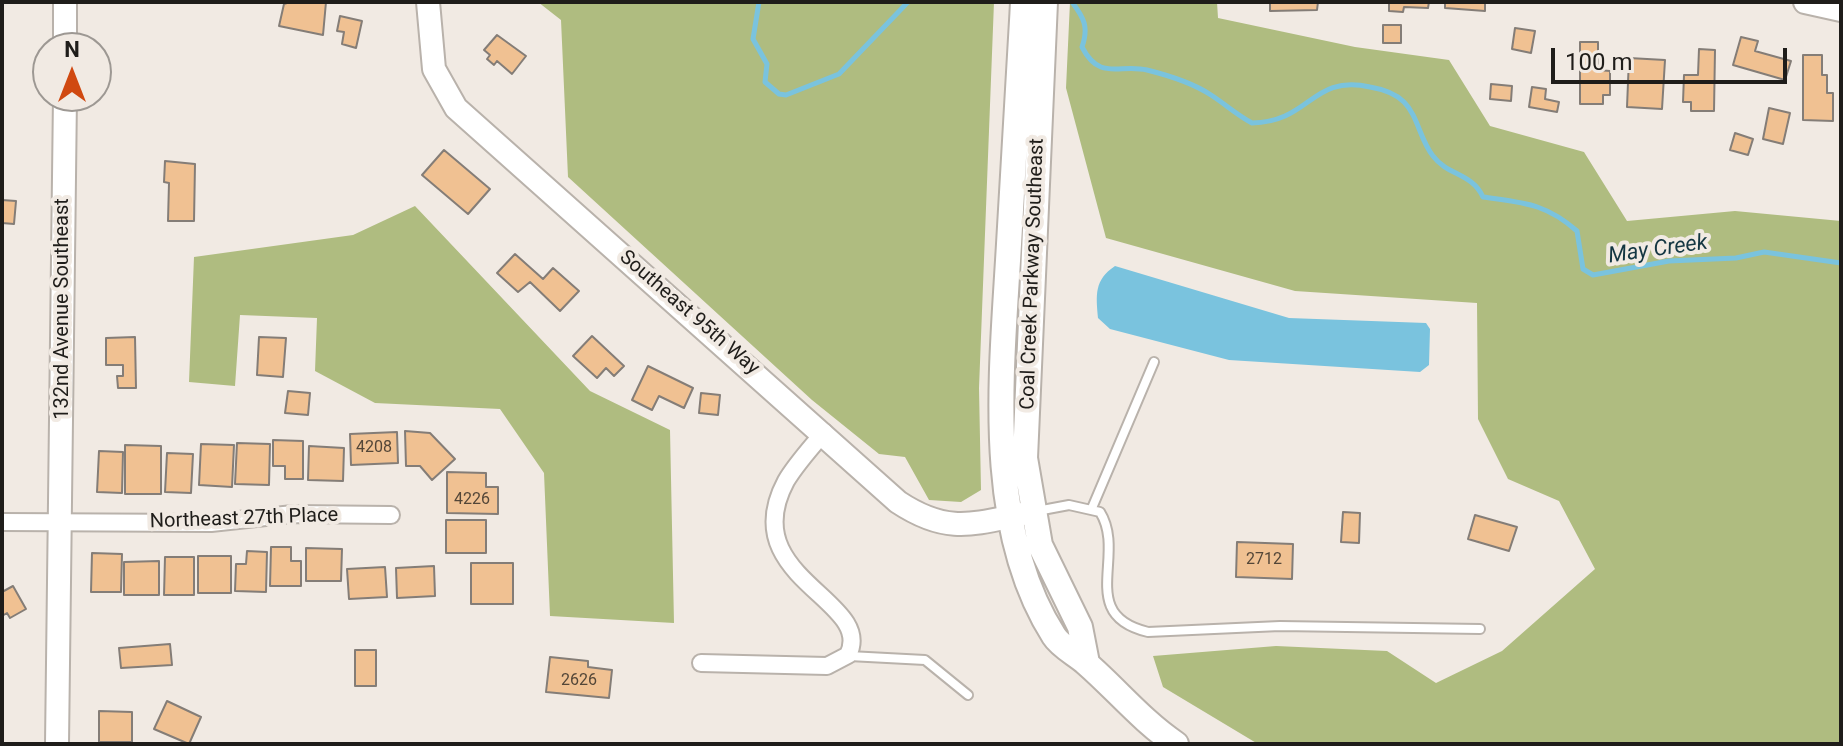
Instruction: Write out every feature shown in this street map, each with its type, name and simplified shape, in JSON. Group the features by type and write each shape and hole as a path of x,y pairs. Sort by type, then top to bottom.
{"main road":[{"name":"Coal Creek Parkway Southeast","path":"1023,2 1029,92"},
{"name":"Coal Creek Parkway Southeast","path":"1045,2 1029,92 1002,366 1021,514 1040,545 1080,627 1087,663"},
{"path":"1021,514 1015,548 1041,612 1056,639 1087,663 1156,730 1176,744"}],"street":[{"path":"65,2 65,32"},
{"name":"Southeast 95th Way","path":"428,2 434,69 456,108 824,432 898,502 918,516 962,527 1021,514"},
{"path":"1805,2 1841,10"},
{"name":"132nd Avenue Southeast","path":"57,744 65,112"},
{"path":"701,663 827,666 848,655 853,640 846,621 791,569 780,553 777,541 777,507 786,482 824,432"},
{"name":"Northeast 27th Place","path":"2,522 211,523 293,514 391,515"}],"lane":[{"path":"1092,508 1154,362"},
{"path":"1021,514 1069,505 1100,512 1108,527 1110,557 1105,582 1112,609 1133,628 1148,632 1280,626 1480,629"},
{"path":"848,655 925,660 968,695"}],"green space":[{"path":"538,2 994,2 979,388 981,490 961,502 929,500 905,457 879,454 812,400 568,177 561,20"},
{"path":"1070,2 1217,2 1218,18 1355,47 1449,60 1490,126 1584,152 1627,221 1735,211 1841,221 1841,744 1258,744 1163,687 1153,656 1276,646 1387,651 1436,683 1502,651 1595,569 1559,501 1508,479 1478,419 1477,303 1295,291 1106,238 1066,88"},
{"path":"415,206 590,391 670,430 674,623 550,616 544,473 500,409 375,403 315,371 317,318 240,315 235,386 189,382 194,257 353,235"}],"water":[{"path":"1115,266 1289,318 1426,323 1430,329 1429,365 1420,372 1229,360 1110,329 1098,318 1097,295 1103,277"}],"building":[{"path":"326,2 323,35 279,26 284,4"},
{"path":"1270,2 1318,2 1317,10 1270,11"},
{"path":"1389,2 1429,2 1428,8 1404,7 1403,12 1389,11"},
{"path":"1445,2 1485,2 1485,11 1445,8"},
{"path":"340,16 362,21 356,48 342,44 344,32 337,31"},
{"path":"1383,25 1401,25 1401,43 1383,43"},
{"path":"1515,28 1535,31 1531,53 1512,49"},
{"path":"497,35 526,56 512,74 497,61 494,65 487,59 490,55 484,50"},
{"path":"1741,37 1758,41 1755,51 1791,61 1785,80 1733,65"},
{"path":"1580,42 1598,42 1598,70 1610,71 1610,95 1603,95 1603,104 1580,104"},
{"path":"1699,49 1715,50 1714,111 1691,111 1691,102 1683,102 1684,75 1698,75"},
{"path":"1803,55 1822,55 1822,75 1827,75 1827,93 1833,93 1833,121 1803,120"},
{"path":"1629,58 1665,60 1662,109 1627,107"},
{"path":"1491,84 1512,86 1511,101 1490,99"},
{"path":"1532,87 1546,89 1545,99 1559,102 1557,112 1529,107"},
{"path":"1769,108 1790,113 1783,144 1763,139"},
{"path":"1735,133 1753,139 1748,155 1730,150"},
{"path":"444,150 490,189 468,214 422,175"},
{"path":"165,161 195,164 194,221 168,221 169,183 164,182"},
{"path":"2,200 16,201 14,224 2,223"},
{"path":"515,254 543,279 553,268 579,291 560,311 530,282 518,292 497,273"},
{"path":"592,336 624,366 614,376 606,368 597,378 573,356"},
{"path":"135,337 136,388 118,388 117,376 123,376 123,365 106,365 106,338"},
{"path":"259,337 286,338 283,377 257,375"},
{"path":"648,366 693,388 684,408 659,396 652,410 632,400"},
{"path":"288,391 310,393 308,415 285,413"},
{"path":"701,393 720,395 718,415 699,413"},
{"path":"405,431 430,433 455,459 432,480 420,466 406,466"},
{"path":"397,432 398,463 351,465 350,434"},
{"path":"273,440 303,441 303,479 285,479 285,466 273,466"},
{"path":"237,443 270,444 269,485 235,484"},
{"path":"201,444 234,445 232,487 199,485"},
{"path":"125,445 161,446 161,494 125,494"},
{"path":"309,446 344,448 343,481 308,480"},
{"path":"99,451 123,452 122,493 97,492"},
{"path":"167,453 193,454 191,493 165,492"},
{"path":"447,472 486,473 486,487 498,487 498,514 447,513"},
{"path":"1343,512 1360,513 1359,543 1341,542"},
{"path":"1475,515 1517,527 1509,551 1468,539"},
{"path":"446,520 486,520 486,553 446,553"},
{"path":"1237,542 1293,544 1292,579 1236,577"},
{"path":"271,547 291,547 291,561 301,561 301,586 270,586"},
{"path":"306,548 342,549 341,581 306,581"},
{"path":"247,551 267,552 266,592 235,591 236,564 246,564"},
{"path":"92,553 122,554 121,592 91,592"},
{"path":"198,556 231,556 231,593 198,593"},
{"path":"165,557 194,557 194,595 164,595"},
{"path":"159,561 159,595 124,595 124,562"},
{"path":"471,563 513,563 513,604 471,604"},
{"path":"434,566 435,596 397,598 396,568"},
{"path":"385,567 387,597 349,599 347,569"},
{"path":"13,586 26,609 10,618 7,613 2,616 2,592"},
{"path":"170,644 172,665 121,668 119,648"},
{"path":"355,650 376,650 376,686 355,686"},
{"path":"550,657 588,661 588,667 612,670 609,698 546,692"},
{"path":"167,701 201,717 189,744 154,729"},
{"path":"99,711 132,712 132,742 99,742"}],"waterway":[{"name":"May Creek","path":"759,2 753,39 767,64 765,82 779,94 786,95 839,74 908,2"},
{"name":"May Creek","path":"1072,2 1084,23 1082,47 1096,64 1111,69 1137,68 1180,80 1204,91 1252,123 1272,121 1287,115 1335,87 1370,87 1392,94 1409,108 1425,143 1439,163 1473,183 1483,197 1544,210 1577,231 1583,269 1593,275 1669,261 1736,258 1764,252 1841,263"}]}
